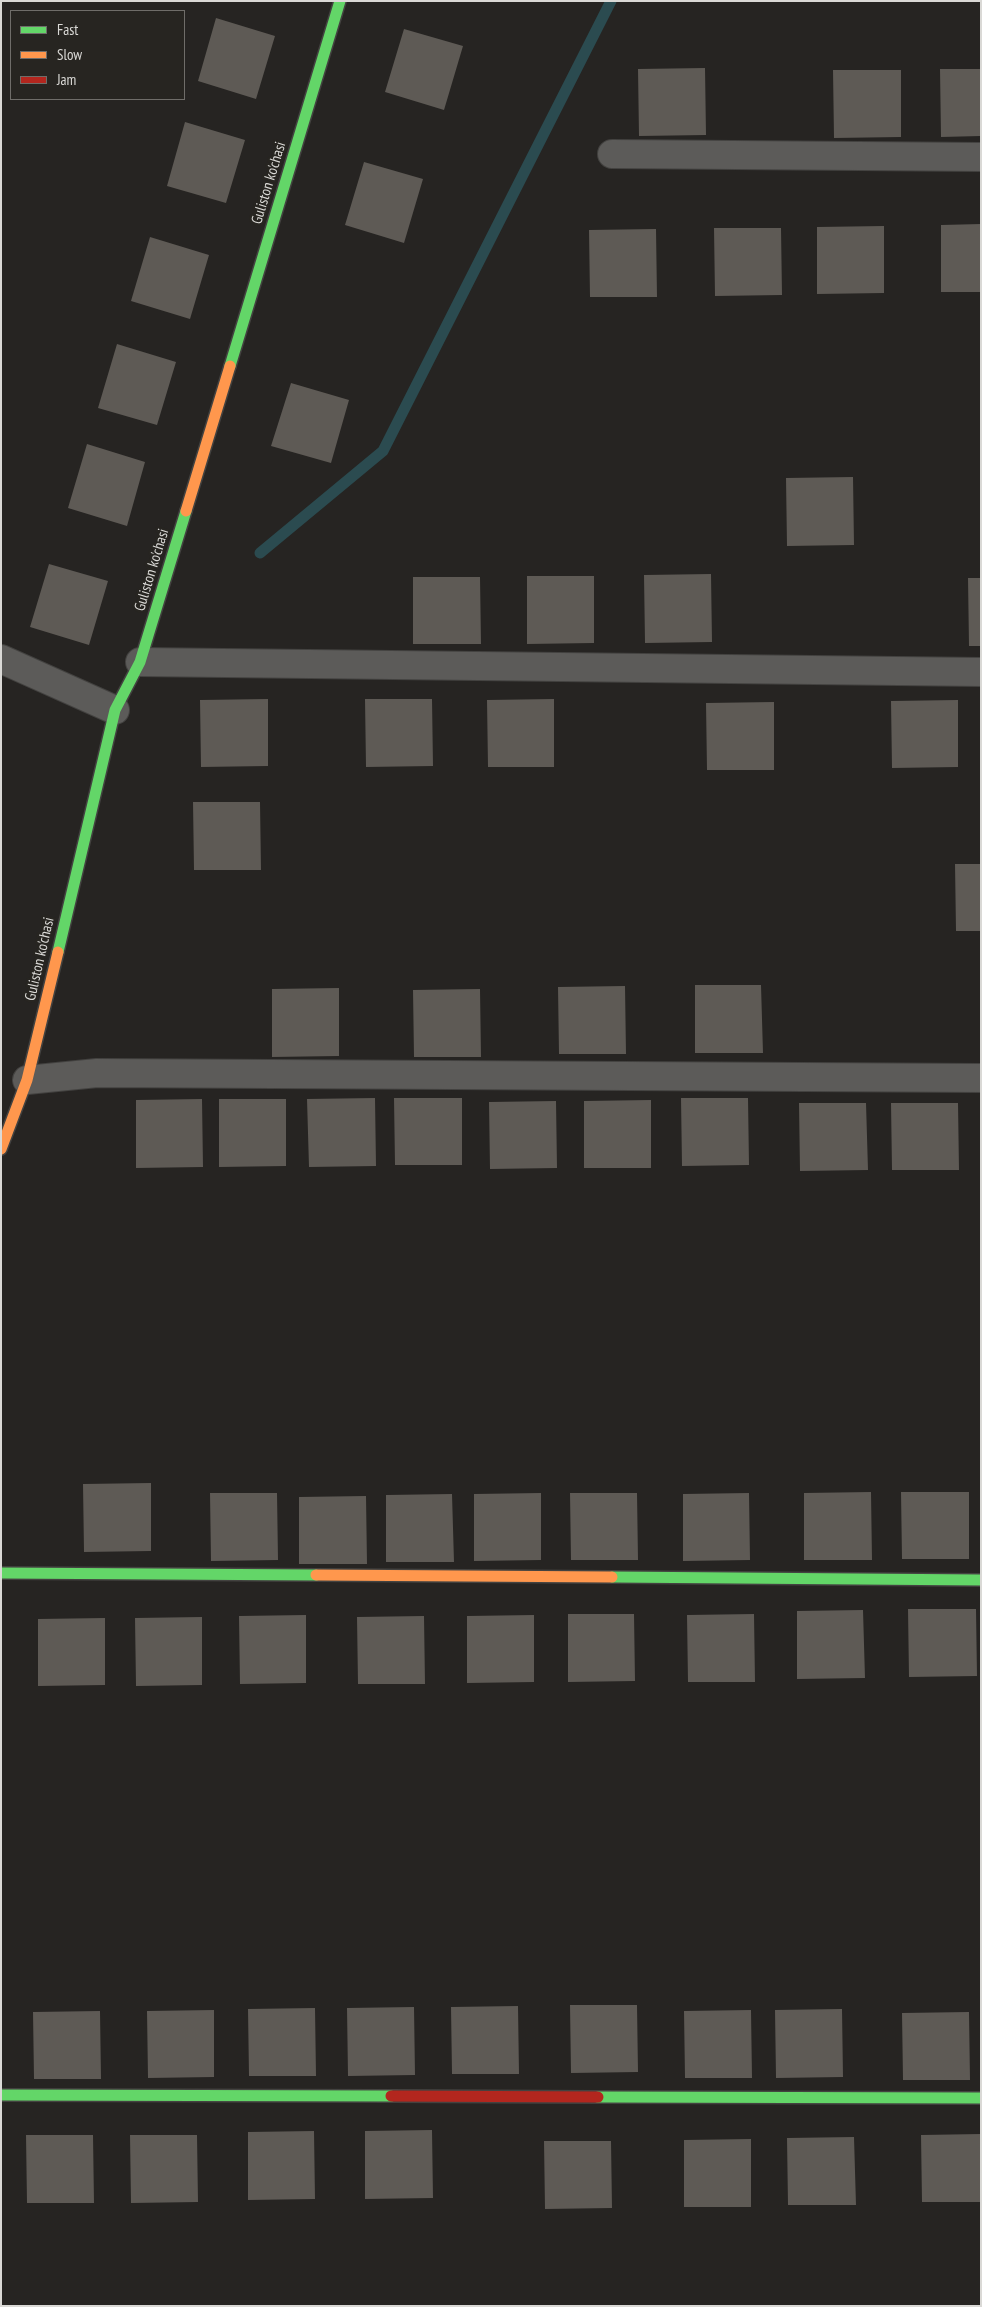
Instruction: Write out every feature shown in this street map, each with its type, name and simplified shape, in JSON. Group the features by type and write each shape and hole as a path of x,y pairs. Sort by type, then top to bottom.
{"street":[{"name":"Guliston ko'chasi","path":"1,1149 27,1080 115,710 140,662 340,1"},
{"path":"612,154 981,157"},
{"path":"1,659 115,710"},
{"path":"140,662 981,672"},
{"path":"27,1080 96,1073 981,1078"},
{"path":"1,1573 981,1580"},
{"path":"1,2095 981,2098"}],"building":[{"path":"216,18 275,36 256,99 198,81"},
{"path":"404,29 463,46 444,110 385,92"},
{"path":"705,68 706,135 639,136 638,69"},
{"path":"940,69 981,69 981,136 941,137"},
{"path":"833,70 901,70 901,137 834,138"},
{"path":"185,122 245,140 226,203 167,186"},
{"path":"364,162 423,179 404,243 345,225"},
{"path":"981,224 981,292 941,292 941,225"},
{"path":"884,226 884,293 817,294 817,227"},
{"path":"714,228 781,228 782,295 715,296"},
{"path":"656,229 657,297 590,297 589,230"},
{"path":"150,237 209,255 190,319 131,301"},
{"path":"117,344 176,362 157,425 98,408"},
{"path":"291,383 349,400 331,463 271,446"},
{"path":"87,444 145,462 127,526 68,508"},
{"path":"853,477 854,545 787,546 786,478"},
{"path":"49,564 108,581 89,645 30,627"},
{"path":"711,574 712,642 645,643 644,575"},
{"path":"527,576 594,576 594,643 527,644"},
{"path":"413,577 480,577 481,644 413,644"},
{"path":"968,578 981,578 981,646 969,646"},
{"path":"268,699 268,766 201,767 200,700"},
{"path":"365,699 432,699 433,766 366,767"},
{"path":"554,699 554,767 488,767 487,700"},
{"path":"958,700 958,767 892,768 891,701"},
{"path":"774,702 774,770 707,770 706,703"},
{"path":"193,802 260,802 261,870 194,870"},
{"path":"955,864 981,864 981,931 956,931"},
{"path":"695,985 761,985 763,1053 695,1053"},
{"path":"625,986 626,1054 559,1054 558,987"},
{"path":"339,988 339,1056 272,1057 272,989"},
{"path":"480,989 481,1057 414,1057 413,990"},
{"path":"375,1098 376,1166 309,1167 307,1099"},
{"path":"394,1098 462,1098 462,1165 395,1165"},
{"path":"681,1098 748,1098 749,1165 682,1166"},
{"path":"202,1099 203,1167 136,1168 136,1100"},
{"path":"219,1099 286,1099 286,1166 219,1167"},
{"path":"651,1100 651,1168 584,1168 584,1101"},
{"path":"556,1101 557,1168 490,1169 489,1102"},
{"path":"799,1103 866,1103 868,1170 800,1171"},
{"path":"891,1103 958,1103 959,1170 892,1170"},
{"path":"151,1483 151,1551 84,1552 83,1484"},
{"path":"871,1492 872,1560 804,1560 804,1493"},
{"path":"901,1492 969,1492 969,1559 902,1559"},
{"path":"210,1493 277,1493 278,1560 211,1561"},
{"path":"541,1493 541,1560 474,1561 474,1494"},
{"path":"570,1493 637,1493 638,1560 571,1560"},
{"path":"749,1493 750,1560 683,1561 683,1494"},
{"path":"452,1494 454,1562 386,1562 386,1495"},
{"path":"366,1496 367,1564 299,1564 299,1497"},
{"path":"908,1609 976,1609 977,1676 909,1677"},
{"path":"863,1610 865,1678 797,1679 797,1611"},
{"path":"568,1614 634,1614 635,1681 568,1682"},
{"path":"754,1614 755,1682 688,1682 687,1615"},
{"path":"306,1615 306,1683 240,1684 239,1616"},
{"path":"534,1615 534,1682 467,1683 467,1616"},
{"path":"424,1616 425,1684 358,1684 357,1617"},
{"path":"202,1617 202,1685 136,1686 135,1618"},
{"path":"105,1618 105,1685 38,1686 38,1619"},
{"path":"570,2005 637,2005 638,2072 571,2073"},
{"path":"518,2006 519,2074 452,2074 451,2007"},
{"path":"414,2007 415,2075 348,2076 347,2008"},
{"path":"315,2008 316,2076 249,2076 248,2009"},
{"path":"842,2009 843,2077 776,2078 775,2010"},
{"path":"214,2010 214,2077 148,2078 147,2011"},
{"path":"751,2010 752,2078 685,2078 684,2011"},
{"path":"100,2011 101,2079 34,2079 33,2012"},
{"path":"969,2012 970,2080 903,2080 902,2013"},
{"path":"432,2130 433,2198 365,2199 365,2131"},
{"path":"314,2131 315,2199 248,2200 248,2132"},
{"path":"981,2134 981,2202 922,2202 921,2135"},
{"path":"26,2135 93,2135 94,2203 27,2203"},
{"path":"130,2135 197,2135 198,2202 131,2203"},
{"path":"854,2137 856,2205 788,2205 787,2138"},
{"path":"751,2139 751,2207 684,2207 684,2140"},
{"path":"544,2141 611,2141 612,2208 545,2209"}],"waterway":[{"path":"260,553 383,451 611,1"}],"traffic: fast":[{"path":"230,366 340,1"},
{"path":"58,952 115,710 140,662 186,511"},
{"path":"1,1573 316,1575"},
{"path":"612,1577 981,1580"},
{"path":"1,2095 391,2096"},
{"path":"598,2097 981,2098"}],"traffic: slow":[{"path":"186,511 230,366"},
{"path":"1,1149 27,1080 58,952"},
{"path":"316,1575 612,1577"}],"traffic: jam":[{"path":"391,2096 598,2097"}]}
